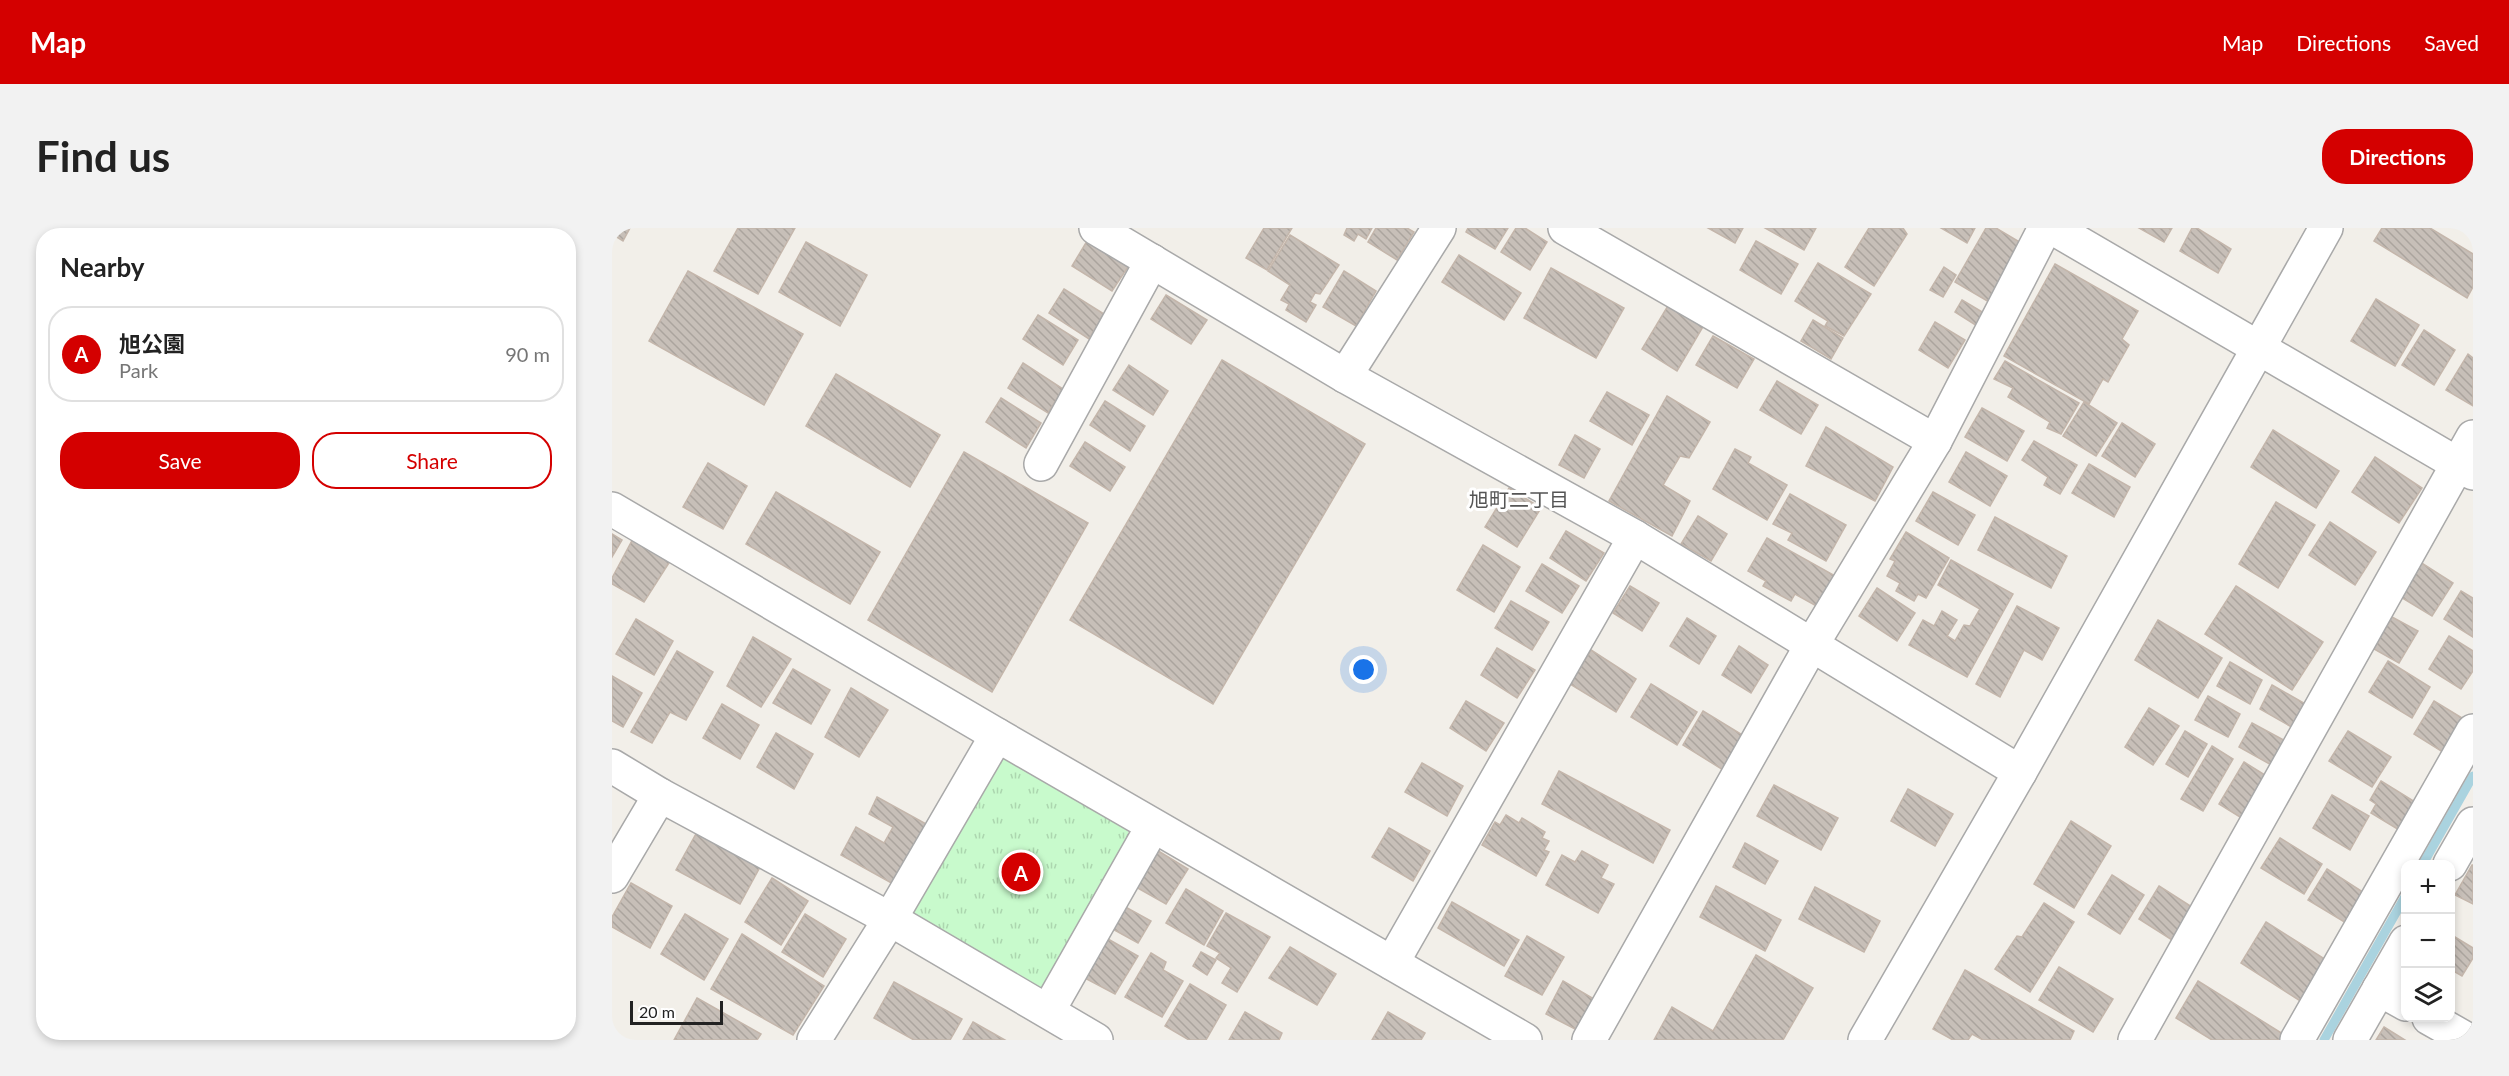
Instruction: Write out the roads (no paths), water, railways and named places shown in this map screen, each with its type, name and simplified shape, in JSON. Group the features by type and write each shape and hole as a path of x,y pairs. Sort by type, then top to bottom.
{"street":[{"path":"1096,228 1346,376 1635,537 2020,772"},
{"path":"1346,376 1439,228"},
{"path":"1565,228 1935,441"},
{"path":"1589,1040 1811,646 1935,441 2045,228"},
{"path":"2054,228 2258,347 2468,458 2135,1040"},
{"path":"1865,1040 2020,772 2326,228"},
{"path":"1041,464 1152,261"},
{"path":"612,509 1153,826 1525,1040"},
{"path":"1392,963 1635,537"},
{"path":"2297,1040 2473,731"},
{"path":"814,1040 890,919 997,735"},
{"path":"612,766 660,795 890,919 1096,1040"},
{"path":"612,876 660,795"},
{"path":"2452,860 2473,824"},
{"path":"1048,1011 1153,826"},
{"path":"2350,1040 2392,996 2401,961"},
{"path":"2437,1022 2468,1040"}],"waterway":[{"path":"2425,860 2473,776"},
{"path":"2324,1040 2401,904"}],"place":[{"name":"旭公園","path":"1021,872"}],"district":[{"name":"旭町二丁目","path":"1519,499"}]}
